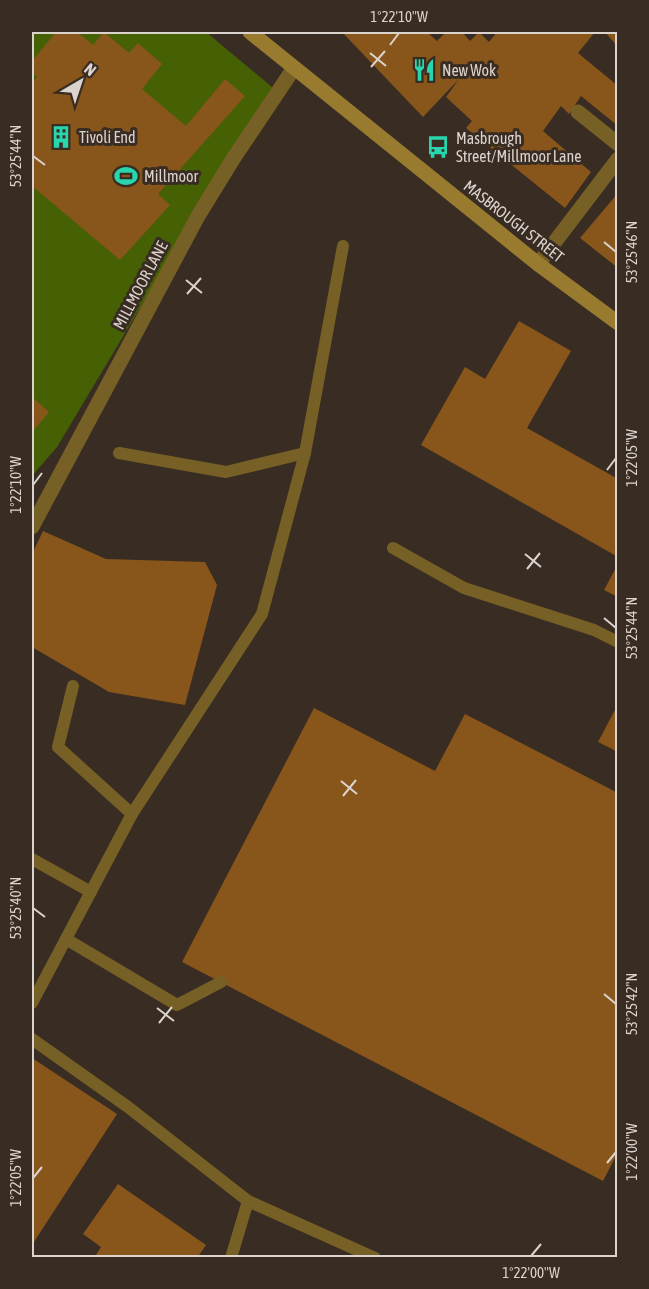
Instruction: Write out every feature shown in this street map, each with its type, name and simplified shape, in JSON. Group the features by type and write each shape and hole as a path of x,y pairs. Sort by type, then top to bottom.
{"street":[{"name":"MASBROUGH STREET","path":"250,32 538,264 618,323"},
{"name":"MILLMOOR LANE","path":"32,527 198,216 294,68"},
{"path":"578,112 618,144"},
{"path":"538,264 618,159"}],"lane":[{"path":"32,1003 132,814 262,614 305,453 343,246"},
{"path":"119,453 226,472 305,453"},
{"path":"393,548 464,588 594,630 618,642"},
{"path":"73,686 58,747 132,814"},
{"path":"32,858 91,892"},
{"path":"66,939 177,1005 222,982"},
{"path":"32,1039 128,1107 248,1201 375,1257"},
{"path":"231,1257 248,1201"}],"green space":[{"name":"Millmoor","path":"32,32 206,32 272,87 57,447 32,476"}],"building":[{"path":"56,32 77,32 93,45 104,32 129,53 138,43 162,64 142,89 186,126 225,79 245,96 158,194 170,205 120,260 32,186 32,83 37,77 32,72 32,61"},
{"path":"342,32 427,32 437,41 446,32 462,32 470,41 479,32 489,42 497,32 595,32 578,53 618,86 618,126 581,96 569,114 561,106 543,131 591,172 565,208 466,128 472,121 446,97 459,79 423,117"},
{"path":"605,32 618,32 618,47"},
{"path":"618,193 617,212 618,268 580,238"},
{"path":"519,321 571,351 527,428 618,479 618,557 421,445 465,367 485,379"},
{"path":"32,397 49,412 32,432"},
{"path":"43,531 106,559 205,562 217,585 185,705 109,692 32,647 32,554"},
{"path":"618,564 618,597 604,590"},
{"path":"314,708 435,771 465,714 618,793 618,1152 603,1181 182,962"},
{"path":"616,708 618,709 618,752 598,742"},
{"path":"32,1058 117,1114 32,1245"},
{"path":"118,1184 206,1245 197,1258 94,1258 101,1247 83,1234"}],"place":[{"name":"New Wok","path":"424,70"},
{"name":"Tivoli End","path":"61,137"},
{"name":"Masbrough Street/Millmoor Lane","path":"438,147"},
{"name":"Millmoor","path":"126,176"}]}
